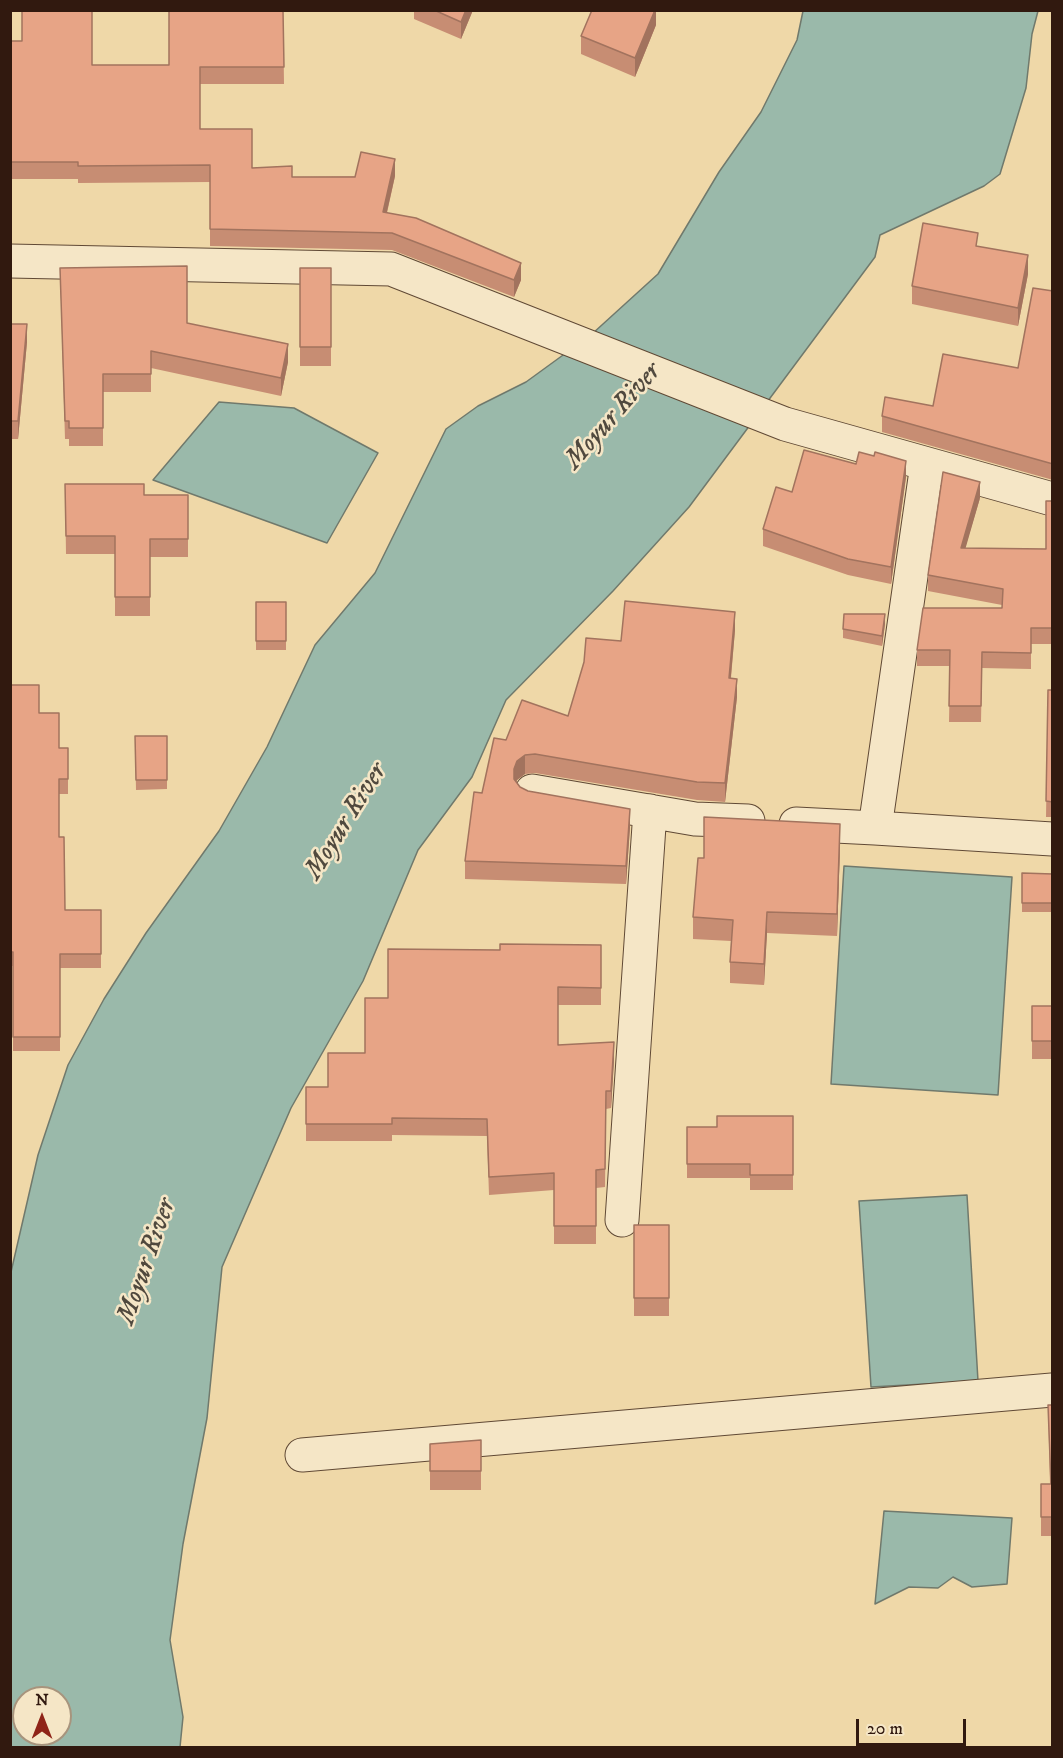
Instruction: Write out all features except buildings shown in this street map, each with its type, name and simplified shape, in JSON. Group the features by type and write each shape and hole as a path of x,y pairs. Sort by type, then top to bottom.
{"street":[{"path":"10,261 391,269 785,424 1053,499"},
{"path":"875,828 927,464"},
{"path":"532,791 695,819 1053,839"},
{"path":"622,1220 650,811"},
{"path":"302,1455 1053,1390"}],"water":[{"name":"Moyur River","path":"803,11 1038,11 1032,34 1026,88 1000,174 984,186 880,235 875,257 689,507 613,591 506,700 472,777 418,850 363,981 291,1108 222,1267 207,1418 183,1544 170,1640 183,1717 180,1747 11,1748 11,1272 38,1155 68,1065 104,999 146,933 219,831 267,747 315,645 375,573 446,429 478,406 526,382 592,334 658,274 719,172 761,112 797,40"},
{"path":"219,402 294,408 378,453 327,543 153,480"},
{"path":"844,866 1012,877 998,1095 831,1084"},
{"path":"967,1195 978,1381 871,1387 859,1201"},
{"path":"884,1511 1012,1518 1007,1584 972,1587 953,1577 938,1588 909,1587 875,1604"}]}
